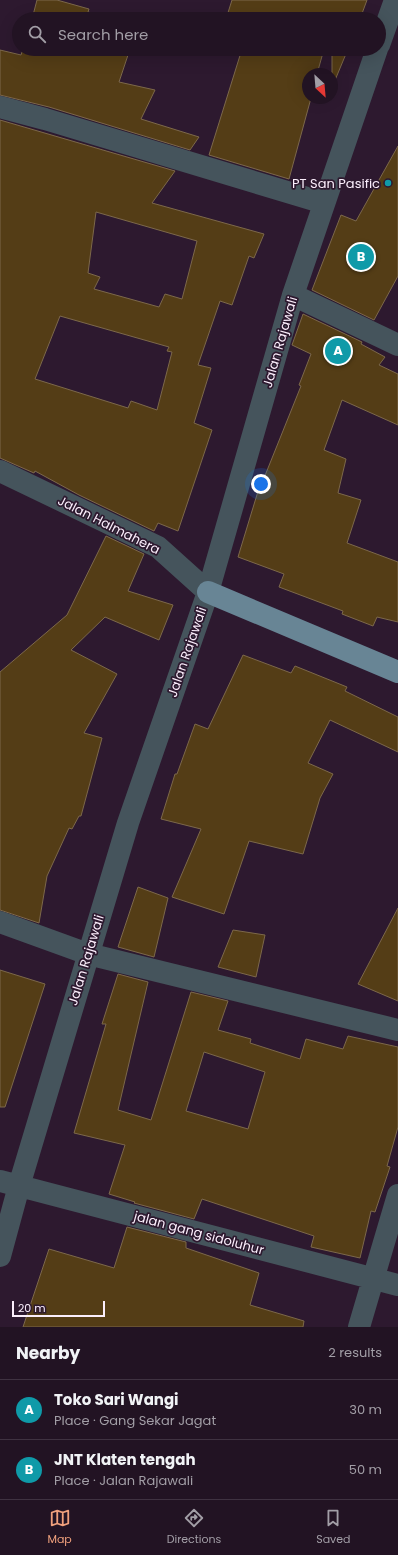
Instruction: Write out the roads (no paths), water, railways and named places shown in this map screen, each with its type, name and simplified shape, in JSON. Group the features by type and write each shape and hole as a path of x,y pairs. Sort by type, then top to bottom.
{"main road":[{"path":"208,592 398,672"}],"street":[{"path":"386,25 395,0"},
{"name":"Jalan Rajawali","path":"0,1256 10,1184 88,954 128,823 208,592 293,295 376,56"},
{"path":"0,107 45,119 324,203"},
{"path":"293,295 398,345"},
{"name":"Jalan Halmahera","path":"0,471 158,547 208,592"},
{"path":"0,922 88,954 398,1030"},
{"name":"jalan gang sidoluhur","path":"10,1184 398,1285"},
{"path":"360,1327 398,1195"}],"place":[{"name":"PT San Pasific","path":"388,183"},
{"name":"JNT Klaten tengah","path":"361,257"},
{"name":"Toko Sari Wangi","path":"338,351"}]}
